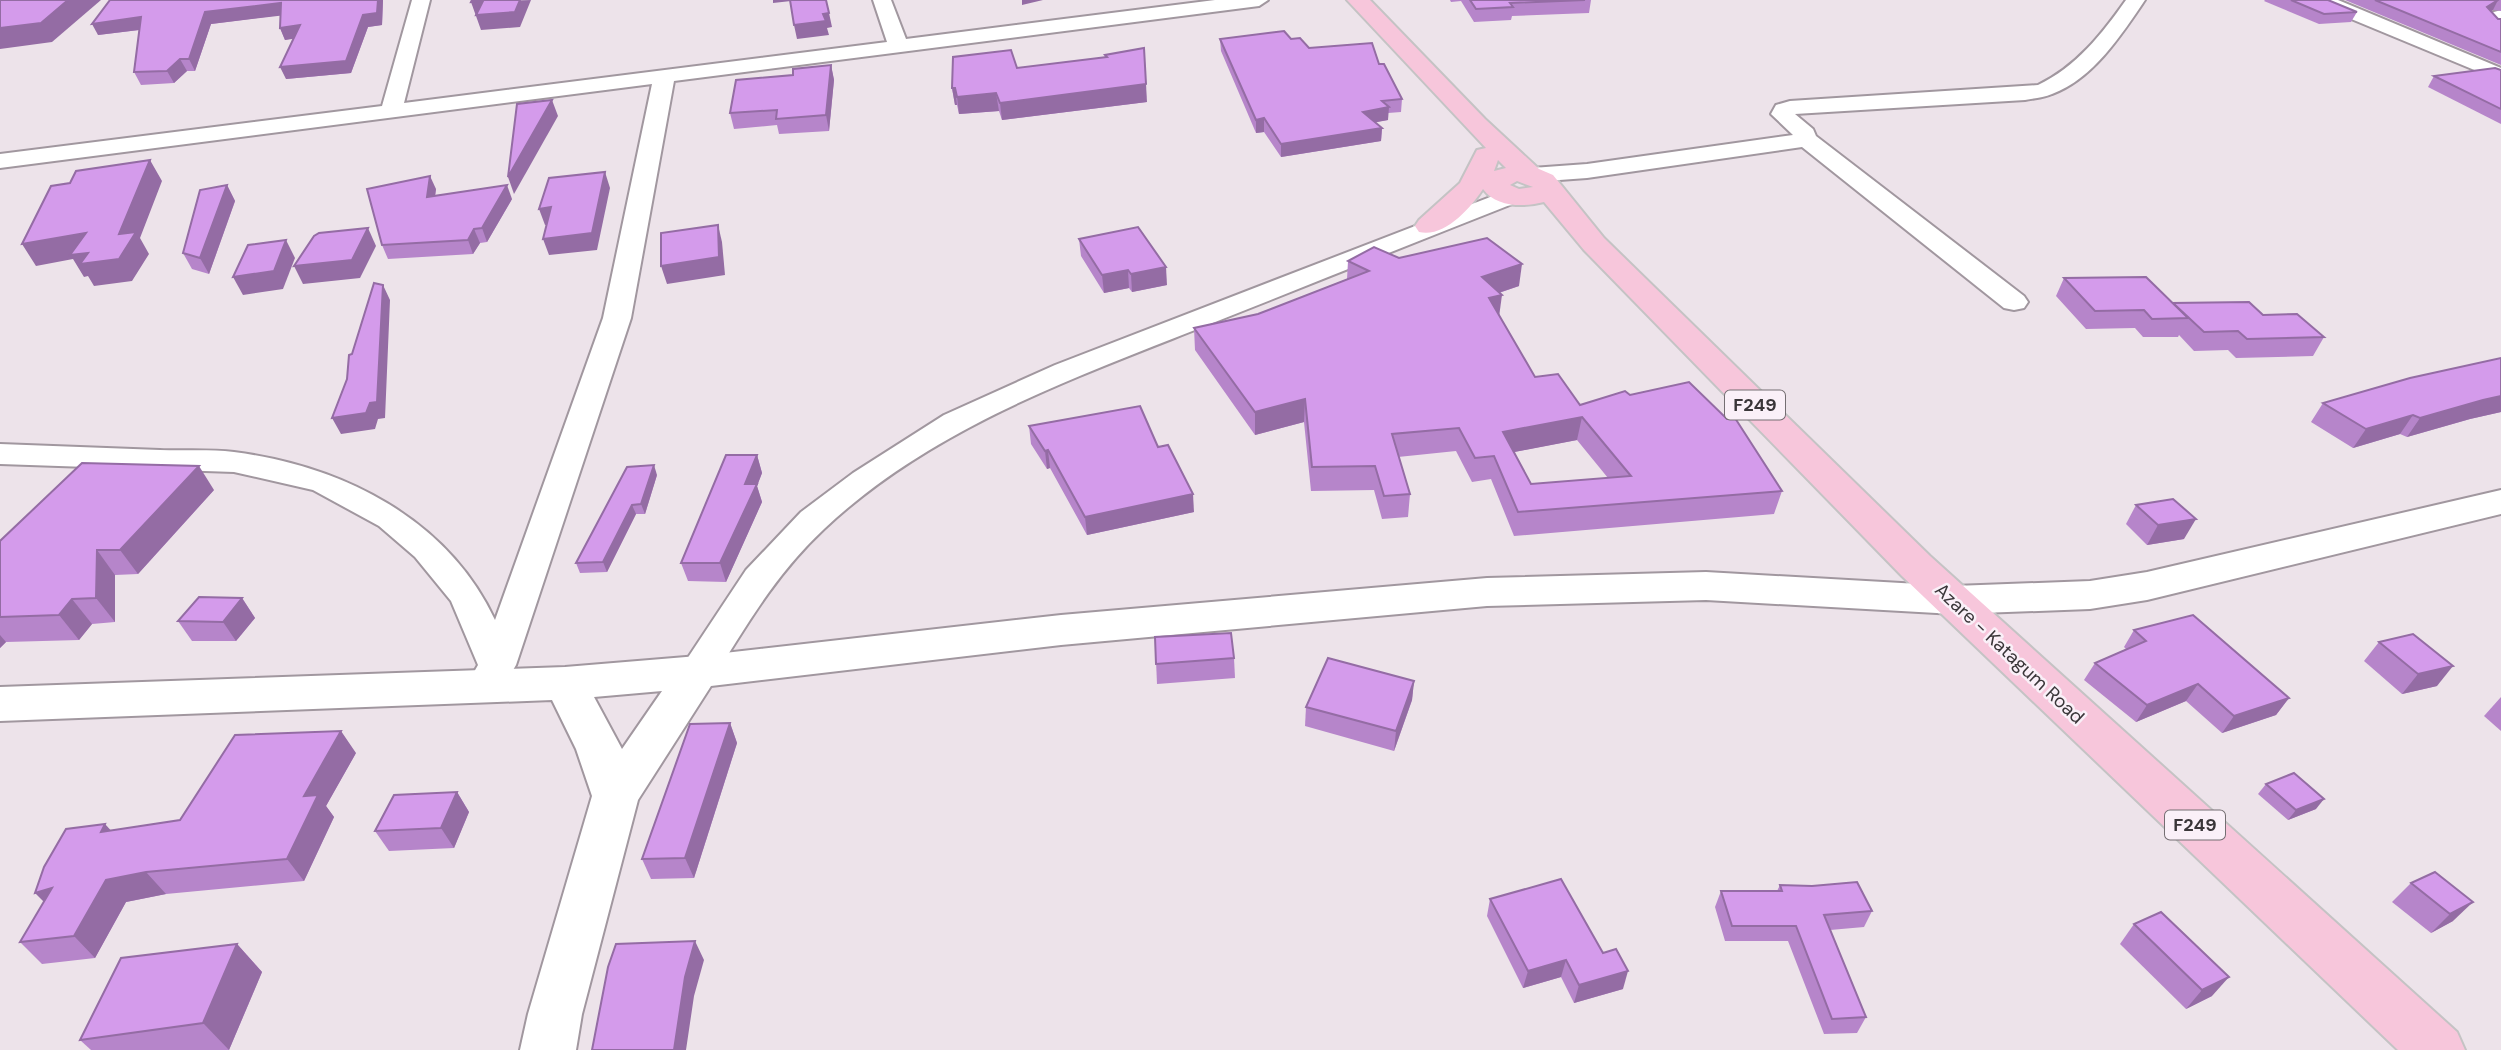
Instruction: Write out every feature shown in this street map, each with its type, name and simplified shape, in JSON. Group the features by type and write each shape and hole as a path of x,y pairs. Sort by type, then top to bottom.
{"main road":[{"name":"Azare - Katagum Road","path":"1358,0 1476,124 1521,182 1542,215 1594,244 1916,566 2437,1050"},
{"name":"Azare - Katagum Road","path":"1476,124 1521,182"},
{"path":"1429,226 1471,190 1478,180 1521,182"}],"street":[{"path":"391,111 421,0"},
{"path":"882,0 898,46"},
{"path":"0,161 1259,0"},
{"path":"2014,302 1805,138 1805,134 1782,114 1784,110 2025,94 2048,89 2080,66 2114,31 2136,0"},
{"path":"2322,0 2501,75"},
{"path":"2501,16 2494,18 2501,23"},
{"path":"491,676 617,318 664,76"},
{"path":"548,1050 616,796 758,578 813,520 864,480 955,421 1065,371 1429,226 1521,182 1805,138"},
{"path":"0,454 234,462 323,482 391,518 428,549 466,596 491,676"},
{"path":"0,704 491,676 565,683 698,671 1061,630 1487,592 1706,586 1954,600 2090,595 2147,586 2501,502"},
{"path":"565,683 599,749 616,796"}],"building":[{"path":"0,0 68,0 41,23 0,28"},
{"path":"110,0 378,0 377,13 363,15 346,61 280,67 300,25 280,28 281,3 205,12 189,59 180,59 167,71 134,72 141,17 92,24"},
{"path":"472,0 520,0 515,12 476,15 483,1 471,2"},
{"path":"790,0 826,0 829,13 823,14 826,21 794,25"},
{"path":"1470,0 1585,0 1510,3 1513,7 1476,9"},
{"path":"2291,0 2328,0 2357,12 2324,14"},
{"path":"2375,0 2498,0 2487,7 2501,19 2501,52"},
{"path":"1284,31 1291,39 1300,38 1309,48 1372,43 1379,64 1384,64 1402,99 1382,101 1389,107 1363,112 1382,128 1281,144 1264,118 1256,120 1220,39"},
{"path":"1144,48 1146,84 1000,103 996,93 957,97 955,88 952,88 953,57 1011,50 1017,68 1107,57 1105,55"},
{"path":"831,65 826,115 776,119 777,110 730,113 736,80 793,75 793,69"},
{"path":"2495,68 2501,70 2501,109 2434,76"},
{"path":"552,100 508,177 517,104"},
{"path":"150,160 119,234 136,232 119,259 80,264 88,253 70,255 86,233 22,244 51,186 70,183 76,171"},
{"path":"605,172 592,233 543,239 551,207 539,209 549,178"},
{"path":"430,176 427,197 507,185 482,228 474,229 468,240 382,245 367,189"},
{"path":"227,185 200,258 183,253 200,190"},
{"path":"718,225 719,257 661,266 661,233"},
{"path":"1138,227 1166,267 1131,274 1128,270 1102,275 1079,239"},
{"path":"368,228 352,260 294,266 314,236 319,233"},
{"path":"1487,238 1522,264 1482,277 1502,295 1489,298 1535,377 1558,374 1580,405 1625,391 1630,395 1689,382 1727,419 1735,418 1782,491 1518,512 1494,456 1475,458 1459,428 1392,434 1410,494 1384,496 1375,466 1312,467 1305,399 1255,412 1194,328 1258,314 1369,271 1348,261 1374,247 1399,258","holes":["1582,417 1631,476 1531,484 1503,432"]},
{"path":"286,240 274,271 233,277 248,245"},
{"path":"2146,277 2188,318 2152,319 2144,310 2095,311 2064,278"},
{"path":"374,283 383,285 377,402 370,403 366,413 332,418 347,379 349,355 352,354"},
{"path":"2249,302 2263,315 2297,314 2324,337 2247,339 2238,331 2204,332 2173,303"},
{"path":"2501,358 2501,396 2420,418 2413,415 2366,429 2323,403 2410,378"},
{"path":"1140,406 1158,447 1168,445 1193,494 1085,517 1048,450 1045,451 1029,426"},
{"path":"726,455 757,455 745,484 757,484 720,563 681,563"},
{"path":"82,463 199,466 120,550 97,550 96,598 72,599 59,615 0,617 0,541"},
{"path":"654,465 641,504 632,505 603,562 576,563 627,467"},
{"path":"2173,499 2196,519 2158,525 2136,505"},
{"path":"199,597 242,598 223,622 178,621"},
{"path":"2193,615 2289,698 2234,716 2198,684 2147,705 2095,663 2146,641 2134,630"},
{"path":"1231,633 1234,658 1156,664 1155,637"},
{"path":"2413,634 2453,666 2418,674 2379,642"},
{"path":"1328,658 1414,681 1396,731 1306,707"},
{"path":"730,723 685,858 642,859 690,724"},
{"path":"341,731 304,796 318,795 287,859 146,872 106,880 74,936 20,942 52,888 35,893 44,867 66,829 105,824 101,832 180,820 235,735"},
{"path":"2294,773 2324,799 2296,810 2266,784"},
{"path":"457,792 441,828 375,831 394,795"},
{"path":"2435,872 2473,902 2450,914 2411,883"},
{"path":"1561,879 1603,953 1616,949 1628,971 1579,985 1566,960 1528,971 1490,899"},
{"path":"1857,882 1872,911 1824,915 1866,1017 1832,1019 1796,926 1732,926 1721,891 1782,891 1780,885 1812,886"},
{"path":"2161,912 2229,977 2202,990 2134,924"},
{"path":"695,941 685,977 674,1050 592,1050 608,967 616,944"},
{"path":"237,944 203,1023 80,1040 121,958"}]}
